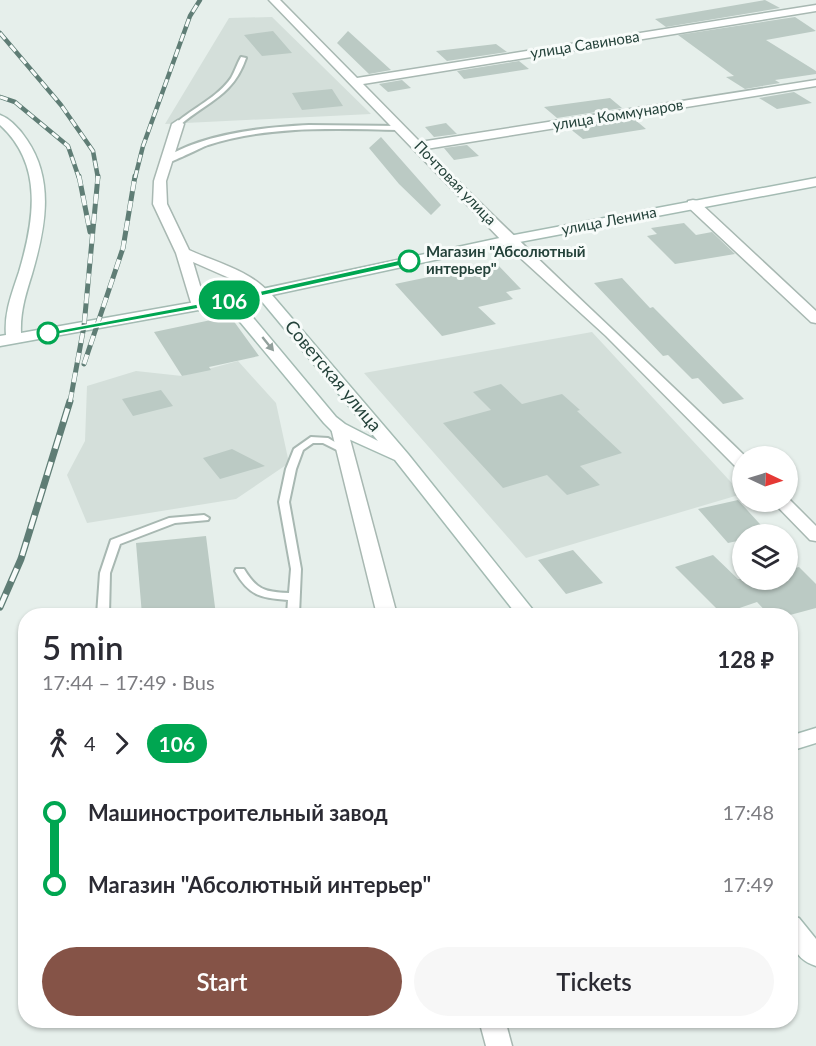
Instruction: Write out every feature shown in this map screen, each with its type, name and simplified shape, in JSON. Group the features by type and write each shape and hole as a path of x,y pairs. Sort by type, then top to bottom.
{"street":[{"name":"Почтовая улица","path":"274,0 353,82 420,146 509,240 611,333 732,453"},
{"name":"улица Савинова","path":"353,82 816,8"},
{"name":"улица Коммунаров","path":"420,146 816,83"},
{"path":"0,119 23,141 37,167 40,191 35,241 13,309 7,340"},
{"path":"178,124 160,181 160,204 183,253 199,306"},
{"name":"улица Ленина","path":"7,340 263,294 509,240 816,182"},
{"path":"693,204 816,319"},
{"name":"Советская улица","path":"183,253 248,281 263,294 402,458 521,608"},
{"name":"Советская улица","path":"229,300 339,428 402,458"},
{"path":"339,428 385,608"},
{"path":"792,512 816,536"},
{"path":"798,741 816,735"},
{"path":"798,935 816,956"},
{"path":"494,1028 499,1046"}],"lane":[{"path":"178,124 192,110 223,94 239,74 243,58"},
{"path":"165,161 190,147 228,135 258,129 302,126 400,128"},
{"path":"294,608 296,569 284,502 291,469 299,449 311,440 325,440 345,451"},
{"path":"103,608 105,573 115,542 173,520 204,518"},
{"path":"240,571 247,585 261,595 294,597"}],"shaded area":[{"path":"272,17 371,114 165,124 229,18"},
{"path":"592,332 732,483 732,497 526,558 364,373"},
{"path":"238,361 276,403 289,463 236,499 87,523 67,475 85,441 87,386 136,371 182,376"}],"building":[{"path":"765,0 780,8 666,27 655,19"},
{"path":"795,17 816,31 766,40 816,71 816,74 775,80 780,83 745,89 726,77 734,76 678,35"},
{"path":"273,31 292,53 262,56 244,35"},
{"path":"348,31 391,70 369,74 337,43"},
{"path":"496,44 507,52 447,61 436,51"},
{"path":"519,61 529,69 464,79 457,71"},
{"path":"402,80 411,88 388,92 379,84"},
{"path":"332,89 343,106 302,110 292,93"},
{"path":"794,92 812,103 777,109 759,98"},
{"path":"610,98 622,108 557,118 544,107"},
{"path":"633,118 646,129 583,139 569,128"},
{"path":"446,123 457,134 434,137 425,127"},
{"path":"381,137 441,205 431,215 399,184 369,148"},
{"path":"467,145 479,156 454,160 444,148"},
{"path":"684,223 696,235 712,232 735,254 675,264 647,236 657,234 651,228"},
{"path":"496,263 521,289 506,292 513,299 478,307 496,324 442,336 395,284"},
{"path":"622,278 744,399 723,404 698,378 692,379 668,355 663,356 594,283"},
{"path":"230,316 259,356 209,367 211,370 182,376 154,332"},
{"path":"501,384 522,404 562,394 580,410 577,411 622,453 580,466 600,485 567,495 547,475 503,488 443,423 491,410 473,392"},
{"path":"161,390 173,406 133,416 122,399"},
{"path":"232,449 265,466 220,479 203,458"},
{"path":"732,501 732,512 749,512 760,524 732,524 732,542 728,543 698,509"},
{"path":"206,536 215,608 141,608 136,543"},
{"path":"573,550 603,583 566,594 538,560"},
{"path":"713,555 732,573 732,590 798,590 799,567 816,584 816,608 798,613 798,608 763,608 757,602 740,608 716,608 675,567"}],"railway":[{"path":"135,178 143,146 190,16 200,0"},
{"path":"0,33 61,105 93,151 98,177"},
{"path":"0,97 15,102 68,146 79,178"},
{"path":"79,176 90,232"},
{"path":"84,364 123,248 135,176"},
{"path":"70,402 84,326 98,177"},
{"path":"0,607 21,559 70,401"}],"bus line":[{"name":"106","path":"48,333 263,294 409,261"}],"place":[{"name":"Магазин \"Абсолютный интерьер\"","path":"409,261"}]}
